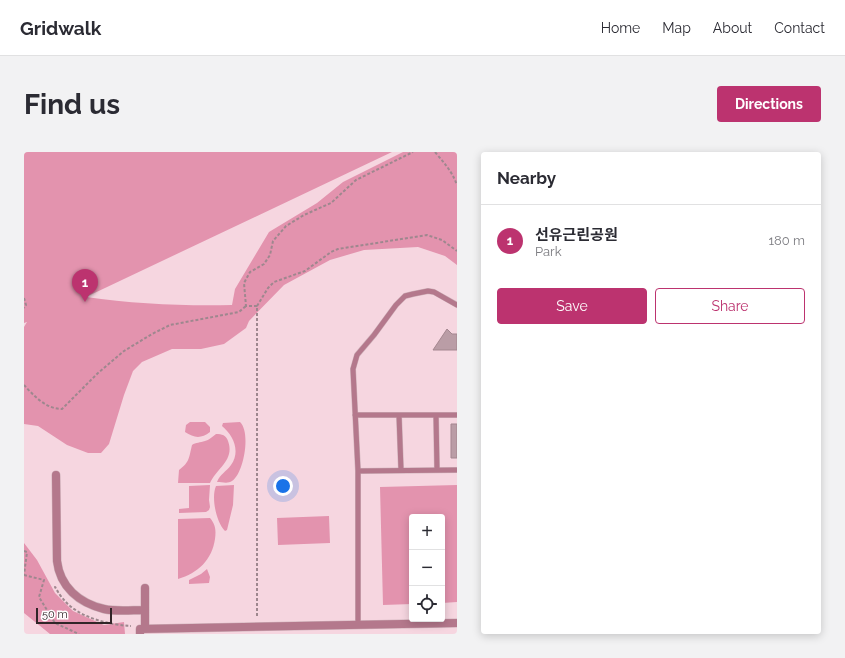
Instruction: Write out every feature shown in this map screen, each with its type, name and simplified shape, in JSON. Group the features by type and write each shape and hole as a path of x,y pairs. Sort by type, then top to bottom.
{"street":[{"path":"56,475 57,561 58,572 66,586 86,603 105,609 145,610"},
{"path":"145,588 143,631 358,624 457,623"}],"lane":[{"path":"358,624 358,471 353,369 357,355 396,305 405,296 434,292 457,305"},
{"path":"355,415 457,415"},
{"path":"399,415 401,470"},
{"path":"436,415 437,470"},
{"path":"358,471 457,470"}],"path":[{"path":"246,306 244,283 250,272 264,264 270,255 273,241 286,226 304,215 331,203 356,180 413,152"},
{"path":"435,152 453,174 457,185"},
{"path":"257,616 257,306 268,288 274,282 305,271 331,252 338,250 427,235 442,240 457,251"},
{"path":"24,298 26,305 24,308"},
{"path":"24,385 33,395 47,406 55,409 62,409 98,372 124,351 152,334 170,325 239,312 246,306 257,306"},
{"path":"24,551 27,552 24,575 44,580 39,597 55,623 79,634"}],"shaded area":[{"path":"24,152 392,152 86,297 159,304 232,305 235,289 269,232 317,203 343,182 403,152 457,152 457,265 445,256 418,247 364,250 330,260 284,285 249,321 246,328 224,344 201,349 172,349 142,362 133,371 109,444 101,453 88,453 67,445 38,426 24,424 24,327 27,322 24,323"},
{"path":"190,422 205,422 210,427 210,432 201,437 188,434 185,432 186,425"},
{"path":"240,422 245,434 245,452 240,470 232,481 227,483 217,482 231,465 235,454 234,444 229,434 222,426 223,423"},
{"path":"216,434 226,437 230,448 227,459 210,483 178,483 179,470 187,462 192,445 208,440"},
{"path":"210,485 209,510 206,512 179,513 179,509 189,508 189,486"},
{"path":"234,485 233,505 227,530 225,531 217,516 214,496 216,486"},
{"path":"457,485 457,602 445,603 445,514 409,514 409,604 383,605 380,487"},
{"path":"329,516 330,543 278,545 277,518"},
{"path":"210,518 215,531 215,539 211,553 203,565 198,569 178,579 178,519"},
{"path":"24,543 37,560 55,593 73,611 104,625 124,622 125,634 50,634 24,613"},
{"path":"207,569 210,577 209,583 189,584 189,580"}],"building":[{"path":"447,329 452,334 457,334 457,350 433,350"},
{"path":"451,424 457,424 457,458 451,458"}],"place":[{"name":"선유근린공원","path":"85,302"}]}
